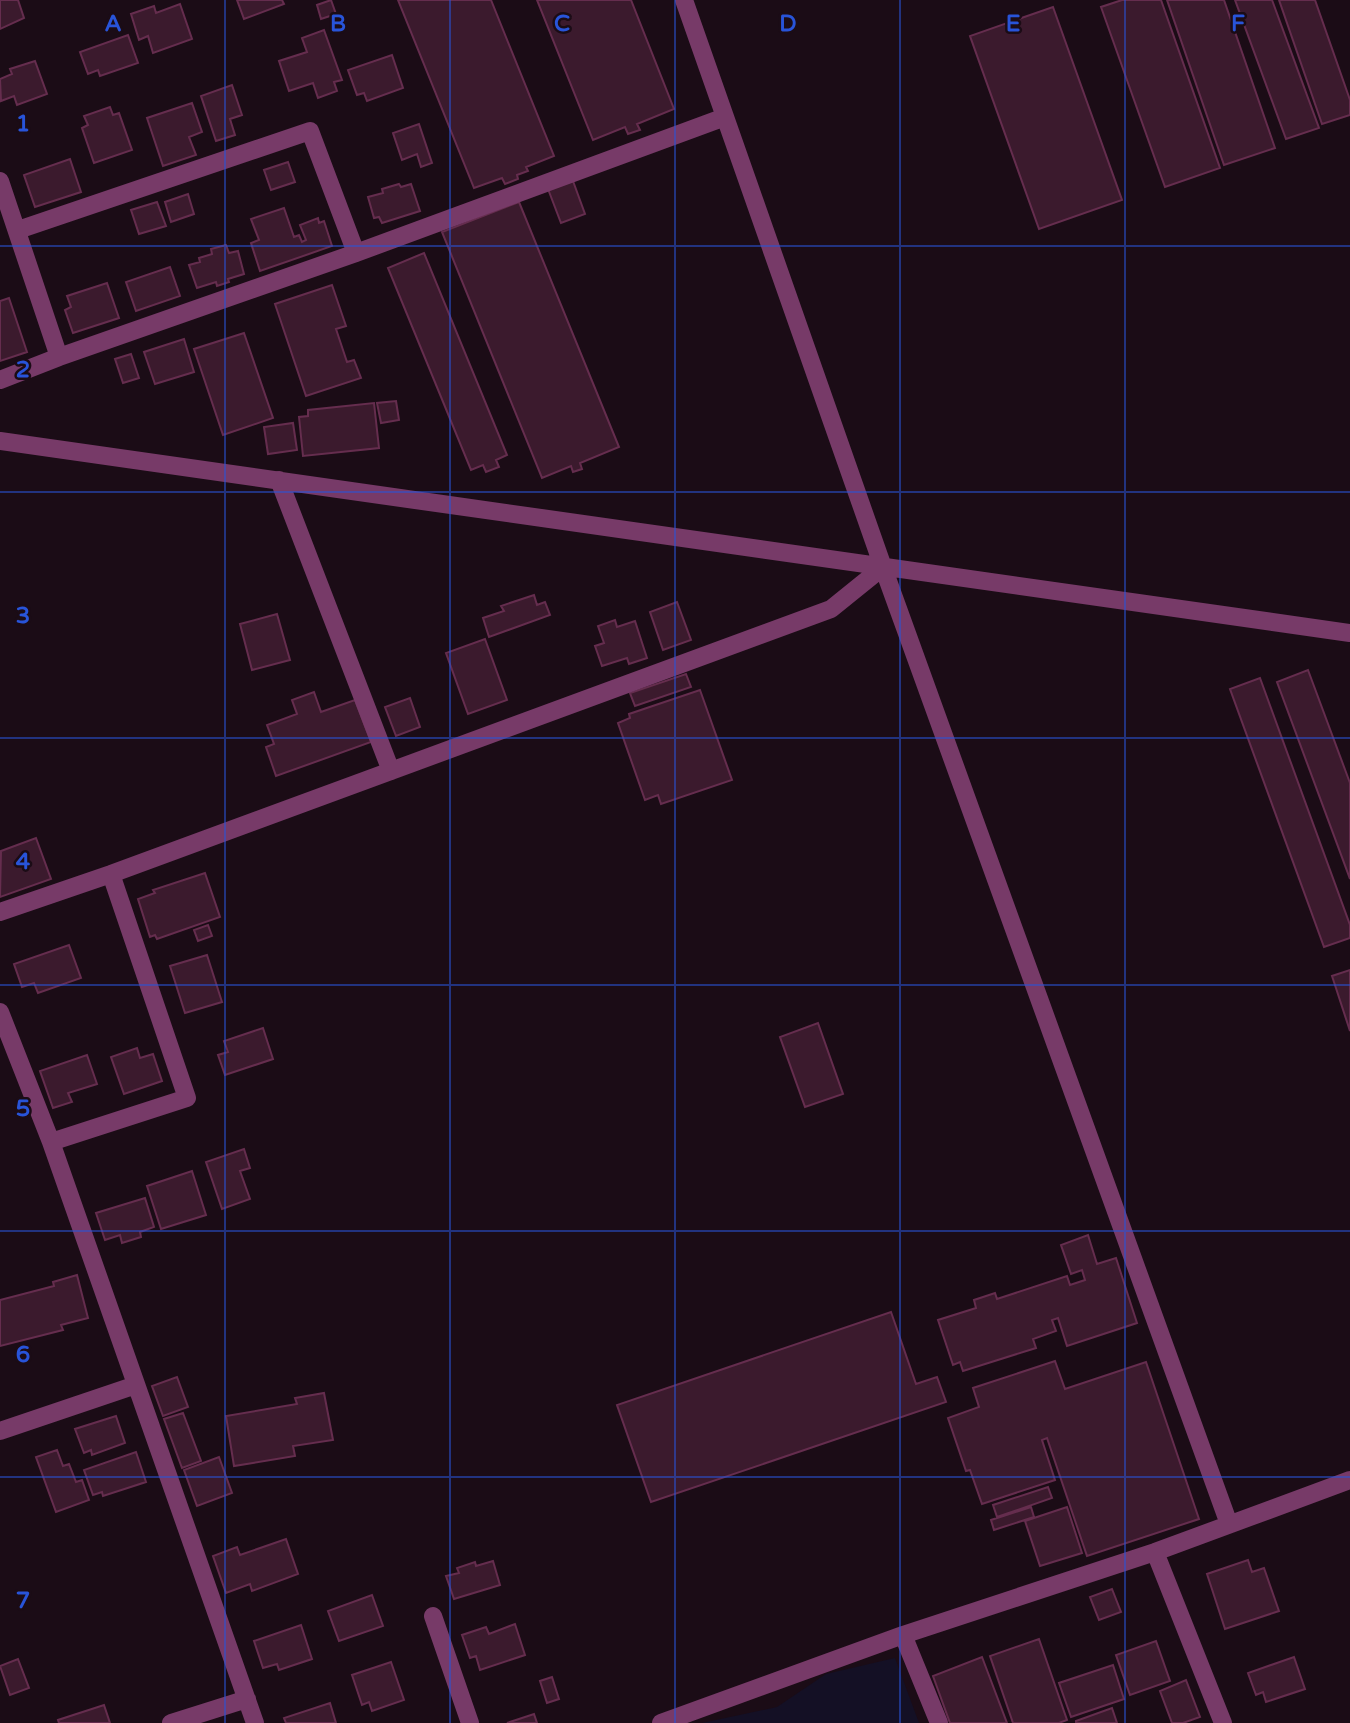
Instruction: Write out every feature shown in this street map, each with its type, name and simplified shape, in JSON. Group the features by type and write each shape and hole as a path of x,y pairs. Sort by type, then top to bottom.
{"street":[{"path":"684,0 883,567 1229,1524"},
{"path":"0,380 725,117"},
{"path":"18,230 310,131 356,253"},
{"path":"0,181 59,357"},
{"path":"0,441 1350,633"},
{"path":"279,481 391,771"},
{"path":"0,912 111,874 831,609 883,567"},
{"path":"51,1142 187,1098 111,874"},
{"path":"0,1012 3,1031 51,1142 255,1723"},
{"path":"0,1432 136,1385"},
{"path":"661,1723 902,1635 1155,1552 1350,1480"},
{"path":"1155,1552 1223,1723"},
{"path":"433,1616 470,1723"},
{"path":"902,1635 939,1723"},
{"path":"171,1723 247,1699"}],"shaded area":[{"path":"895,1658 919,1723 702,1723 777,1707 826,1674"}],"building":[{"path":"0,0 18,0 24,18 0,29"},
{"path":"237,0 282,0 284,4 244,19"},
{"path":"331,0 336,14 321,19 317,5"},
{"path":"398,0 491,0 554,156 526,167 528,171 517,175 518,179 505,184 502,178 474,188"},
{"path":"537,0 631,0 674,109 637,124 640,130 628,134 625,127 593,140"},
{"path":"1122,0 1161,0 1220,168 1165,187 1101,7"},
{"path":"1167,0 1224,0 1275,148 1224,165"},
{"path":"1235,0 1272,0 1319,128 1286,139"},
{"path":"1279,0 1315,0 1350,100 1350,115 1322,124"},
{"path":"180,4 192,39 153,53 148,36 139,40 131,14 154,6 156,13"},
{"path":"1053,7 1122,200 1039,229 970,36"},
{"path":"324,30 342,80 334,82 337,91 318,98 313,83 289,91 279,61 307,52 302,38"},
{"path":"128,35 138,63 100,76 98,70 88,74 80,52"},
{"path":"392,55 403,88 367,101 364,93 357,95 348,70"},
{"path":"35,61 47,94 17,105 14,96 1,101 0,79 12,74 10,69"},
{"path":"232,85 242,115 230,119 235,135 216,141 201,96"},
{"path":"192,103 202,132 189,137 196,155 163,166 147,118"},
{"path":"110,107 113,115 119,113 132,150 94,163 82,128 88,125 84,116"},
{"path":"419,124 432,163 421,167 417,154 402,160 393,133"},
{"path":"70,159 81,192 35,207 24,175"},
{"path":"288,162 295,182 271,190 264,170"},
{"path":"573,181 585,214 561,223 548,189"},
{"path":"399,184 401,187 411,184 420,211 382,223 379,217 374,218 368,197 383,193 382,189"},
{"path":"188,194 194,214 171,222 165,202"},
{"path":"157,202 166,226 139,234 131,210"},
{"path":"519,202 619,447 580,463 582,469 573,472 571,466 542,478 442,232"},
{"path":"284,208 294,237 299,235 302,242 306,240 300,225 318,218 319,223 324,221 332,246 260,271 251,243 259,240 251,219"},
{"path":"226,245 229,253 238,251 244,274 217,286 216,282 197,288 189,265 212,254 211,249"},
{"path":"424,253 507,455 496,460 499,467 486,472 483,465 471,470 388,268"},
{"path":"170,267 180,296 136,311 126,282"},
{"path":"107,283 119,318 73,333 65,310 71,307 67,296"},
{"path":"332,285 346,326 336,329 347,362 354,360 361,378 306,396 275,304"},
{"path":"9,298 27,352 0,361 0,301"},
{"path":"244,333 273,418 223,435 194,349"},
{"path":"184,339 194,372 155,384 144,352"},
{"path":"131,354 139,378 123,383 115,359"},
{"path":"396,401 399,420 381,423 377,403"},
{"path":"374,403 379,448 303,456 299,417 308,416 308,410"},
{"path":"293,423 297,450 268,454 264,427"},
{"path":"534,595 537,605 545,602 550,615 489,637 483,618 504,611 501,606"},
{"path":"677,602 691,640 663,650 650,612"},
{"path":"277,614 290,660 252,670 240,624"},
{"path":"615,620 617,627 635,621 647,658 629,664 627,658 602,666 595,646 604,643 598,626"},
{"path":"485,639 507,700 468,714 446,653"},
{"path":"1308,670 1350,783 1350,879 1277,682"},
{"path":"686,674 691,687 635,706 630,693"},
{"path":"1260,678 1350,925 1350,938 1324,947 1230,689"},
{"path":"700,690 732,780 661,804 658,795 645,800 618,723 630,718 629,714"},
{"path":"314,692 321,712 355,700 371,742 276,776 266,747 274,744 267,725 297,714 292,700"},
{"path":"410,698 420,727 396,736 385,707"},
{"path":"36,838 51,879 0,897 1,851"},
{"path":"205,873 220,917 157,939 155,935 150,937 138,899 155,893 153,890"},
{"path":"208,925 212,936 198,941 194,930"},
{"path":"69,945 81,978 38,993 34,983 22,987 14,964"},
{"path":"207,955 222,1002 185,1013 170,966"},
{"path":"1350,970 1350,1031 1332,976"},
{"path":"818,1023 843,1094 805,1107 780,1037"},
{"path":"263,1028 273,1059 225,1075 218,1055 228,1052 224,1041"},
{"path":"137,1048 140,1058 153,1054 162,1081 124,1094 111,1057"},
{"path":"87,1055 97,1084 68,1093 72,1102 53,1108 40,1071"},
{"path":"244,1149 250,1168 240,1171 250,1199 222,1209 206,1162"},
{"path":"192,1171 206,1215 161,1229 147,1186"},
{"path":"145,1198 154,1227 140,1232 141,1237 122,1243 120,1235 105,1240 96,1213"},
{"path":"1088,1235 1097,1264 1116,1258 1137,1323 1067,1346 1058,1318 1052,1320 1056,1331 1033,1339 1036,1348 963,1371 960,1362 953,1365 938,1320 976,1308 974,1300 995,1293 997,1299 1067,1276 1070,1285 1085,1280 1082,1270 1071,1274 1061,1245"},
{"path":"77,1275 88,1318 61,1325 63,1330 0,1346 0,1300 54,1286 53,1282"},
{"path":"891,1312 916,1384 937,1377 946,1402 651,1502 617,1405"},
{"path":"1055,1361 1065,1389 1146,1362 1199,1519 1087,1556 1047,1438 1042,1440 1055,1480 982,1504 970,1470 966,1471 948,1418 979,1407 973,1388"},
{"path":"177,1377 188,1407 163,1416 152,1386"},
{"path":"324,1393 333,1440 293,1446 295,1456 234,1466 226,1416 297,1404 295,1398"},
{"path":"183,1413 201,1461 182,1468 164,1419"},
{"path":"116,1416 125,1443 92,1455 91,1450 84,1453 75,1429"},
{"path":"57,1450 63,1466 69,1464 76,1482 82,1480 89,1500 56,1512 36,1457"},
{"path":"136,1452 146,1482 103,1496 102,1492 93,1495 84,1470"},
{"path":"219,1457 232,1493 197,1506 184,1470"},
{"path":"1048,1487 1052,1498 997,1517 993,1505"},
{"path":"1031,1507 1034,1517 994,1530 991,1520"},
{"path":"1067,1507 1082,1553 1040,1566 1025,1521"},
{"path":"286,1539 298,1574 252,1591 250,1584 226,1593 213,1556 237,1547 240,1555"},
{"path":"1248,1560 1252,1572 1264,1568 1279,1611 1225,1629 1207,1574"},
{"path":"493,1561 500,1585 454,1599 446,1576 459,1573 457,1568 475,1562 476,1566"},
{"path":"1112,1589 1121,1612 1099,1620 1090,1597"},
{"path":"372,1595 383,1626 339,1641 328,1611"},
{"path":"515,1624 525,1655 480,1670 476,1656 470,1658 462,1635 486,1627 489,1634"},
{"path":"301,1625 312,1659 279,1670 277,1664 263,1668 254,1641"},
{"path":"1039,1639 1067,1720 1059,1723 1013,1723 990,1656"},
{"path":"1156,1641 1170,1681 1130,1695 1116,1655"},
{"path":"982,1657 1007,1723 950,1723 933,1676"},
{"path":"1294,1657 1305,1689 1266,1702 1263,1692 1256,1695 1248,1673"},
{"path":"18,1659 29,1688 10,1695 0,1666"},
{"path":"391,1662 404,1700 372,1711 369,1702 362,1705 352,1675"},
{"path":"1113,1665 1124,1699 1071,1717 1059,1683"},
{"path":"552,1677 559,1699 547,1703 540,1681"},
{"path":"1186,1680 1200,1717 1183,1723 1172,1723 1160,1691"},
{"path":"330,1703 336,1723 286,1723 284,1718"},
{"path":"104,1705 110,1723 59,1723 58,1720"},
{"path":"1112,1708 1117,1723 1076,1723 1076,1721"},
{"path":"534,1714 537,1723 507,1723"}]}
